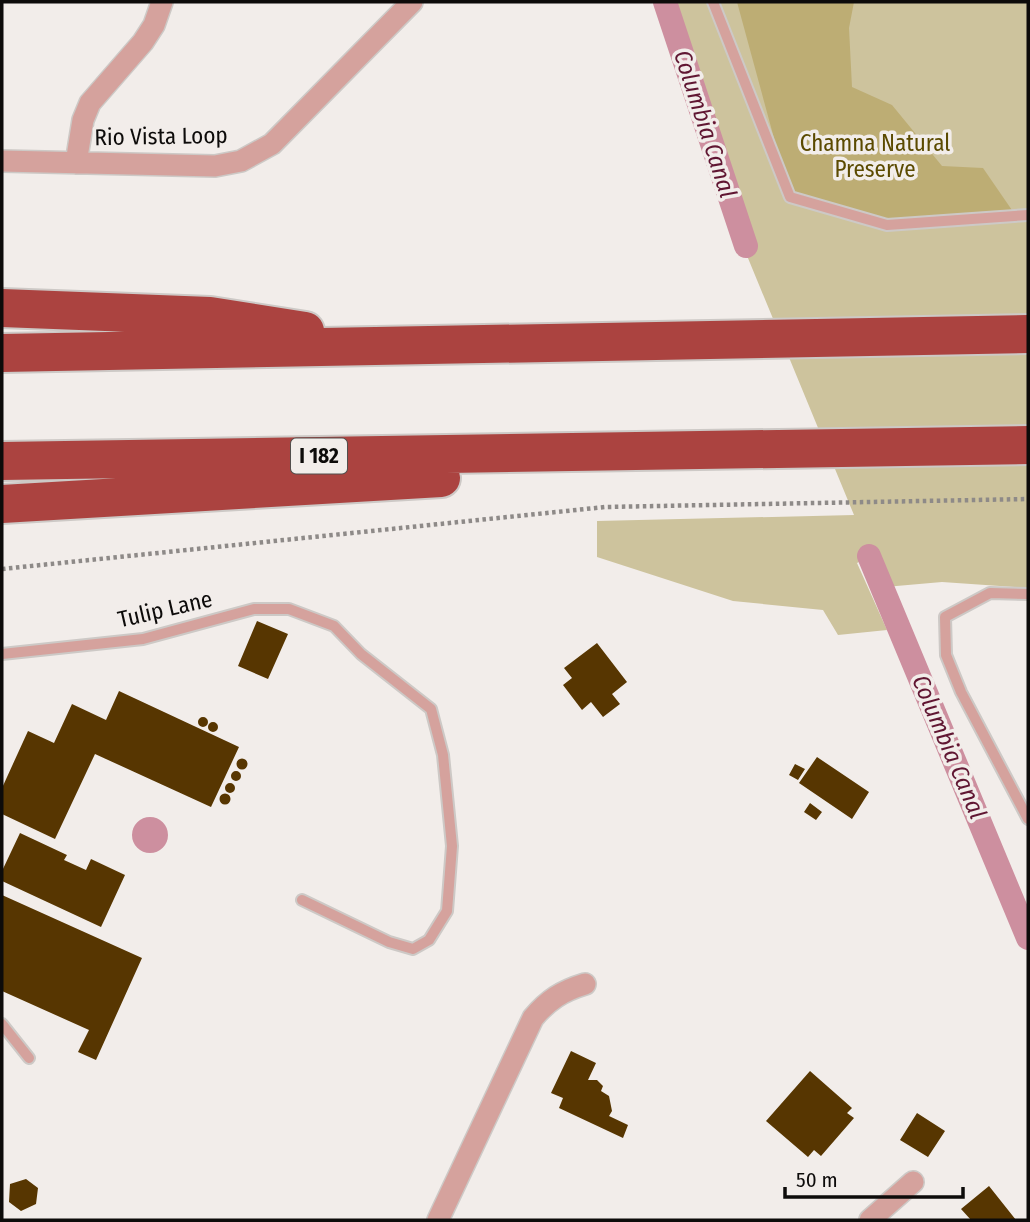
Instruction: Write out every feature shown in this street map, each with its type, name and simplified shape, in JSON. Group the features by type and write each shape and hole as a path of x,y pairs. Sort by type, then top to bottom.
{"highway":[{"path":"2,308 210,316 407,348"},
{"path":"2,353 407,348 1028,334"},
{"name":"I 182","path":"2,461 1028,445"},
{"path":"2,503 486,475 637,450"}],"street":[{"name":"Rio Vista Loop","path":"162,2 154,25 143,42 90,103 83,120 76,163 215,166 241,161 272,144 412,2"},
{"path":"2,162 76,163"},
{"path":"438,1220 533,1017 563,991 585,984"},
{"path":"870,1220 913,1182"}],"lane":[{"path":"713,2 790,197 887,225 1028,215"},
{"path":"1028,594 990,593 945,617 947,655 961,692 1028,819"},
{"name":"Tulip Lane","path":"2,654 143,639 254,609 289,609 334,626 361,654 431,709 443,755 452,846 447,911 429,940 413,949 389,942 302,900"},
{"path":"2,1024 29,1058"}],"path":[{"path":"2,569 605,507 1028,499"}],"green space":[{"name":"Chamna Natural Preserve","path":"664,2 1028,2 1028,588 942,582 885,587 871,556 857,563 887,630 838,635 823,610 733,601 597,557 597,521 854,515 743,246"},
{"path":"737,2 854,2 849,28 852,87 892,105 942,166 983,168 1016,216 887,225 790,197"}],"shaded area":[{"path":"150,817 163,822 168,835 163,848 150,853 137,848 132,835 137,822"}],"building":[{"path":"257,621 288,634 268,679 238,666"},
{"path":"597,643 627,682 612,694 620,704 603,717 591,702 582,710 563,685 572,678 564,668"},
{"path":"119,691 239,747 211,807 95,754 55,839 2,814 2,788 28,731 54,743 72,704 106,720"},
{"path":"203,717 207,718 207,726 203,727 199,726 198,722 199,718"},
{"path":"213,722 217,723 217,731 213,732 209,731 208,727 209,723"},
{"path":"817,757 869,792 852,819 799,783"},
{"path":"242,759 246,760 246,768 242,769 238,768 237,764 238,760"},
{"path":"795,764 805,769 798,780 789,775"},
{"path":"236,771 240,772 240,780 236,781 232,780 231,776 232,772"},
{"path":"230,783 234,784 234,792 230,793 226,792 225,788 226,784"},
{"path":"225,794 229,795 229,803 225,804 221,803 220,799 221,795"},
{"path":"810,803 822,812 816,820 804,812"},
{"path":"20,833 67,855 64,860 86,870 91,859 125,875 101,927 2,881 2,871"},
{"path":"2,895 142,958 96,1060 78,1052 89,1030 2,991"},
{"path":"571,1051 596,1063 588,1080 597,1080 603,1086 601,1091 609,1096 612,1111 609,1116 628,1125 623,1138 559,1108 563,1098 551,1093"},
{"path":"810,1071 852,1108 847,1113 854,1118 821,1156 814,1150 808,1157 766,1121"},
{"path":"917,1113 945,1131 928,1157 900,1140"},
{"path":"26,1179 38,1188 36,1204 21,1211 9,1202 10,1184"},
{"path":"989,1186 1016,1220 971,1220 961,1209"}],"waterway":[{"name":"Columbia Canal","path":"665,2 746,246"},
{"name":"Columbia Canal","path":"869,556 1028,938"}]}
